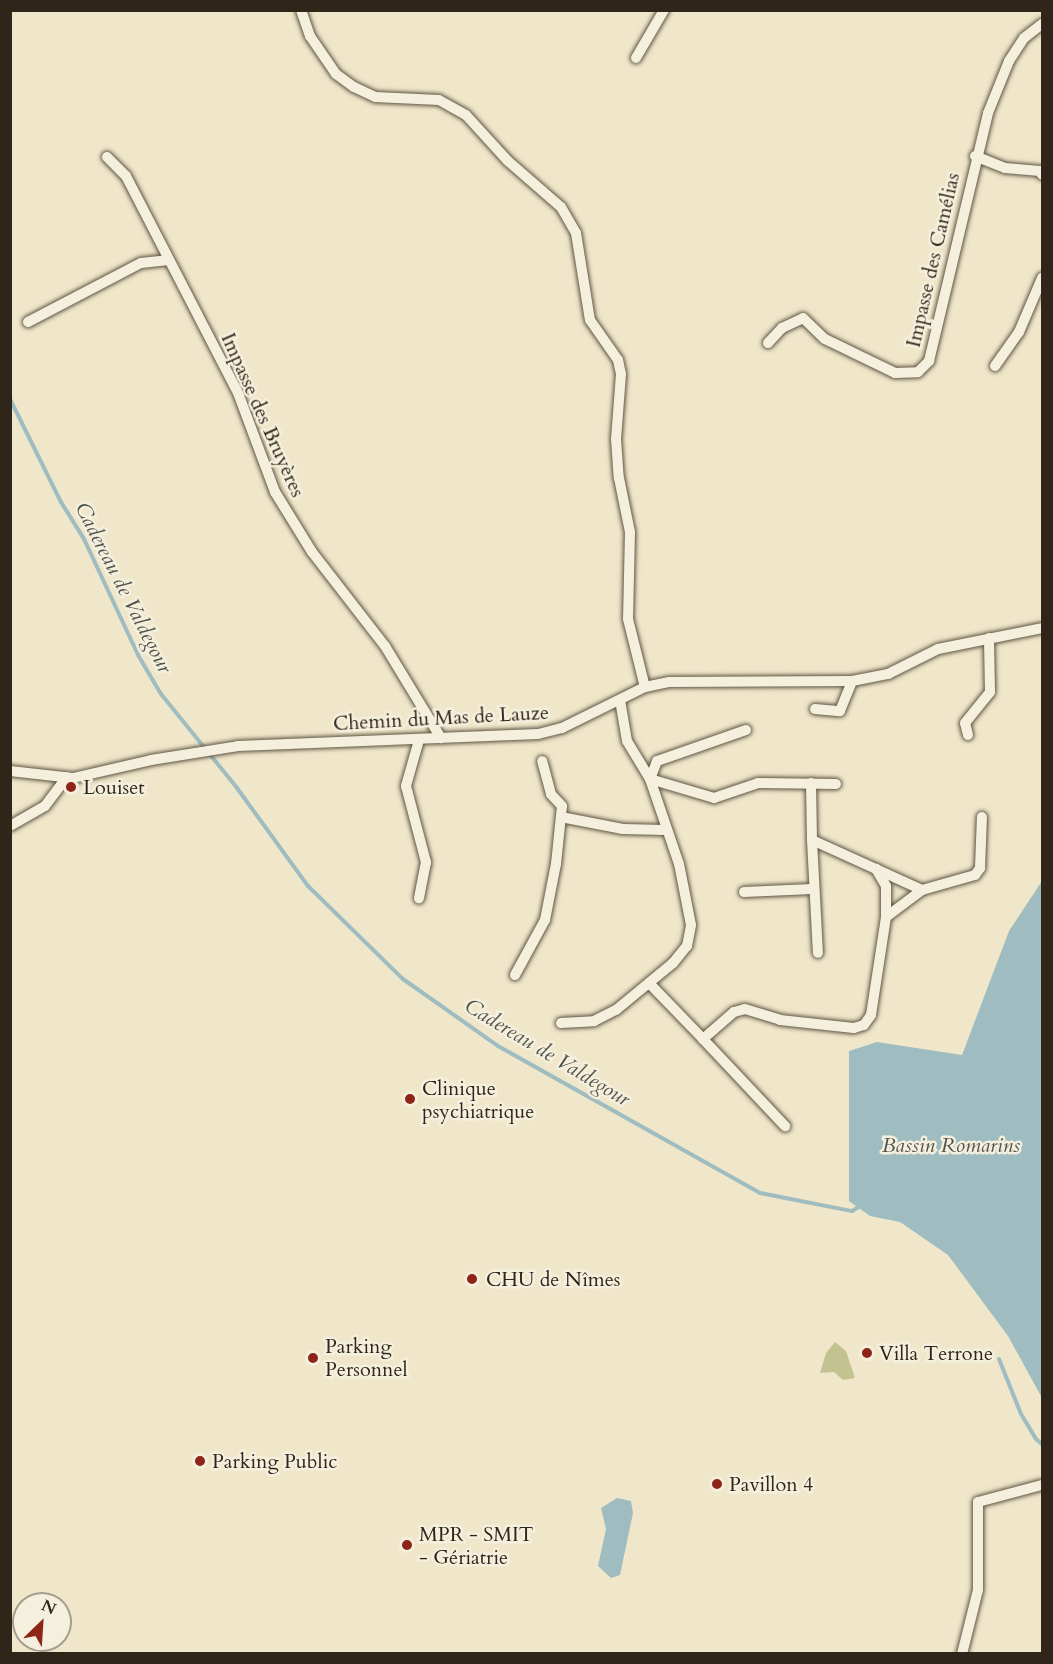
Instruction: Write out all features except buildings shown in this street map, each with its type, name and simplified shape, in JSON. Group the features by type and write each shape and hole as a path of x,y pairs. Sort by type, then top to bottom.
{"street":[{"path":"301,10 310,36 336,74 375,97 439,100 466,115 508,161 561,207 576,232 590,320 618,360 621,374 616,439 619,478 630,532 628,619 645,687"},
{"path":"636,58 664,10"},
{"name":"Impasse des Camélias","path":"768,343 782,328 803,318 825,339 895,373 918,372 929,361 935,348 975,156 1009,61 1024,38 1042,24"},
{"name":"Impasse des Camélias","path":"975,156 1005,168 1040,171 1042,175"},
{"name":"Impasse des Bruyères","path":"107,157 126,176 238,393 275,492 312,552 385,646 441,738"},
{"path":"28,322 141,262 169,260"},
{"path":"995,366 1019,332 1042,278"},
{"name":"Chemin du Mas de Lauze","path":"10,771 44,772 64,782 215,749 538,734 562,728 645,687 694,679 852,681 888,674 938,649 1042,628"},
{"path":"968,735 965,723 990,692 989,638"},
{"path":"815,709 840,711 852,681"},
{"path":"561,1023 594,1021 616,1010 649,983 687,946 691,925 680,864 665,830 650,779 627,741 620,700"},
{"path":"650,779 657,761 746,730"},
{"path":"419,740 406,786 426,862 419,898"},
{"path":"515,975 547,912 561,817 562,806 551,794 542,761"},
{"path":"650,779 714,798 758,783 836,784"},
{"path":"10,826 45,806 64,782"},
{"path":"811,783 812,890 818,953"},
{"path":"561,817 623,829 665,830"},
{"path":"886,917 922,890 975,875 980,868 982,817"},
{"path":"812,840 922,890"},
{"path":"703,1039 734,1012 745,1009 780,1020 854,1028 864,1025 871,1015 886,917 886,886 876,869"},
{"path":"744,892 812,890"},
{"path":"649,983 785,1126"},
{"path":"962,1653 978,1590 978,1502 1042,1485"}],"green space":[{"path":"835,1342 846,1351 855,1378 843,1380 834,1372 820,1373 826,1353"}],"water":[{"name":"Bassin Romarins","path":"1042,881 1042,1398 1008,1336 948,1255 900,1222 870,1216 849,1201 849,1051 877,1042 962,1055 1009,931"},
{"path":"617,1498 631,1501 633,1513 620,1575 611,1578 598,1566 606,1529 601,1508"}],"waterway":[{"name":"Cadereau de Valdegour","path":"10,399 61,502 84,539 138,655 161,694 237,788 308,886 403,979 498,1046 760,1193 852,1211 862,1205"},
{"name":"Cadereau de Valdegour","path":"999,1359 1021,1414 1036,1439 1042,1444"}],"place":[{"name":"Louiset","path":"71,787"},
{"name":"Clinique psychiatrique","path":"410,1099"},
{"name":"CHU de Nîmes","path":"472,1279"},
{"name":"Villa Terrone","path":"867,1353"},
{"name":"Parking Personnel","path":"313,1358"},
{"name":"Parking Public","path":"200,1461"},
{"name":"Pavillon 4","path":"717,1484"},
{"name":"MPR - SMIT - Gériatrie","path":"407,1545"}]}
